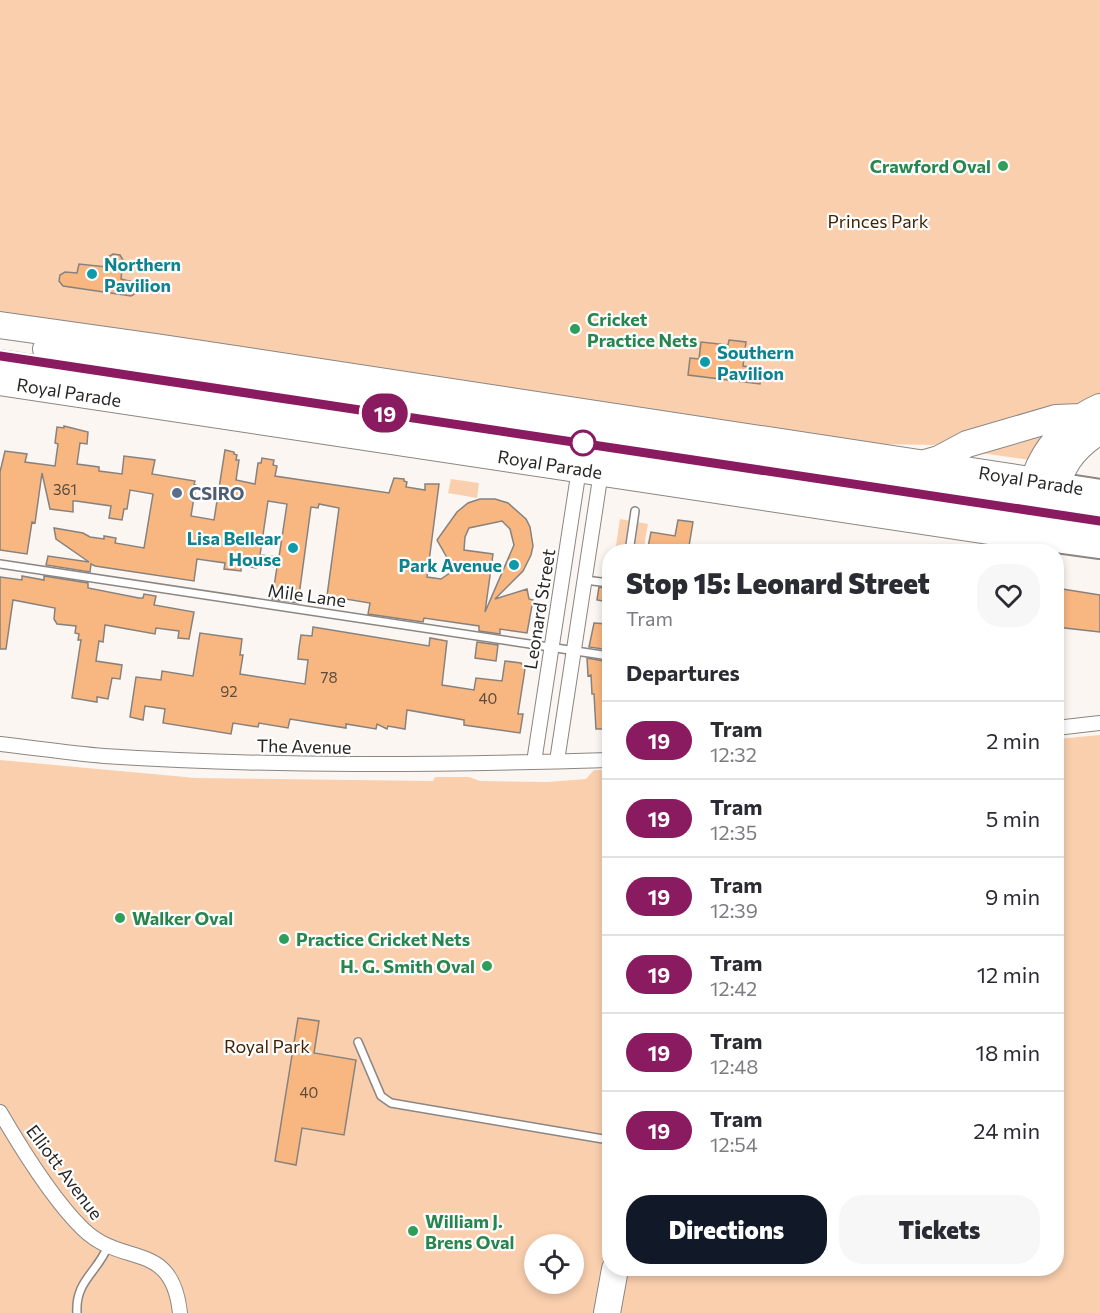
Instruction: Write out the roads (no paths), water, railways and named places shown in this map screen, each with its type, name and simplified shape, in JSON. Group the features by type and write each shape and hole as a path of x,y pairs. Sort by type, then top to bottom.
{"highway":[{"name":"Royal Parade","path":"0,325 154,356 361,407"},
{"name":"Royal Parade","path":"0,342 154,356"},
{"name":"Royal Parade","path":"0,363 361,407 599,447 860,502 1037,518"},
{"name":"Royal Parade","path":"0,382 570,419 599,447 740,445 924,463 1037,518"},
{"path":"924,463 939,459 967,444 1060,417 1093,418"},
{"path":"1037,518 1036,470 1053,444 1093,418"},
{"name":"Royal Parade","path":"740,445 1037,518"},
{"path":"607,1313 614,1276"}],"main road":[{"name":"Royal Parade","path":"1037,518 1100,491"},
{"name":"Royal Parade","path":"1037,518 1100,508"},
{"name":"Royal Parade","path":"1037,518 1100,529"},
{"name":"Royal Parade","path":"1037,518 1100,547"}],"street":[{"name":"Leonard Street","path":"534,762 574,502 599,447"},
{"path":"557,761 597,506 599,447"},
{"path":"574,502 597,506"},
{"path":"540,722 562,725"},
{"path":"1064,727 1100,723"},
{"name":"The Avenue","path":"0,744 101,755 273,764 444,765 602,759"},
{"name":"Elliott Avenue","path":"0,1112 39,1172 72,1217 90,1235 108,1246 143,1257 160,1267 169,1276 176,1288 180,1313"}],"lane":[{"path":"629,544 635,511"},
{"name":"Mile Lane","path":"0,564 602,655"},
{"path":"585,580 602,582"},
{"path":"358,1042 381,1096 391,1103 602,1139"},
{"path":"77,1313 77,1299 82,1285 102,1261 108,1246"}],"tram line":[{"path":"0,356 1100,521"},
{"name":"19","path":"0,356 1100,521"}],"place":[{"name":"Crawford Oval","path":"1003,166"},
{"name":"Northern Pavilion","path":"92,274"},
{"name":"Cricket Practice Nets","path":"575,329"},
{"name":"Southern Pavilion","path":"705,362"},
{"name":"CSIRO","path":"177,493"},
{"name":"Lisa Bellear House","path":"293,548"},
{"name":"Park Avenue","path":"514,565"},
{"name":"Walker Oval","path":"120,918"},
{"name":"Practice Cricket Nets","path":"284,939"},
{"name":"H. G. Smith Oval","path":"487,966"},
{"name":"William J. Brens Oval","path":"413,1231"}],"park label":[{"name":"Princes Park","path":"878,221"},
{"name":"Royal Park","path":"267,1046"}]}
